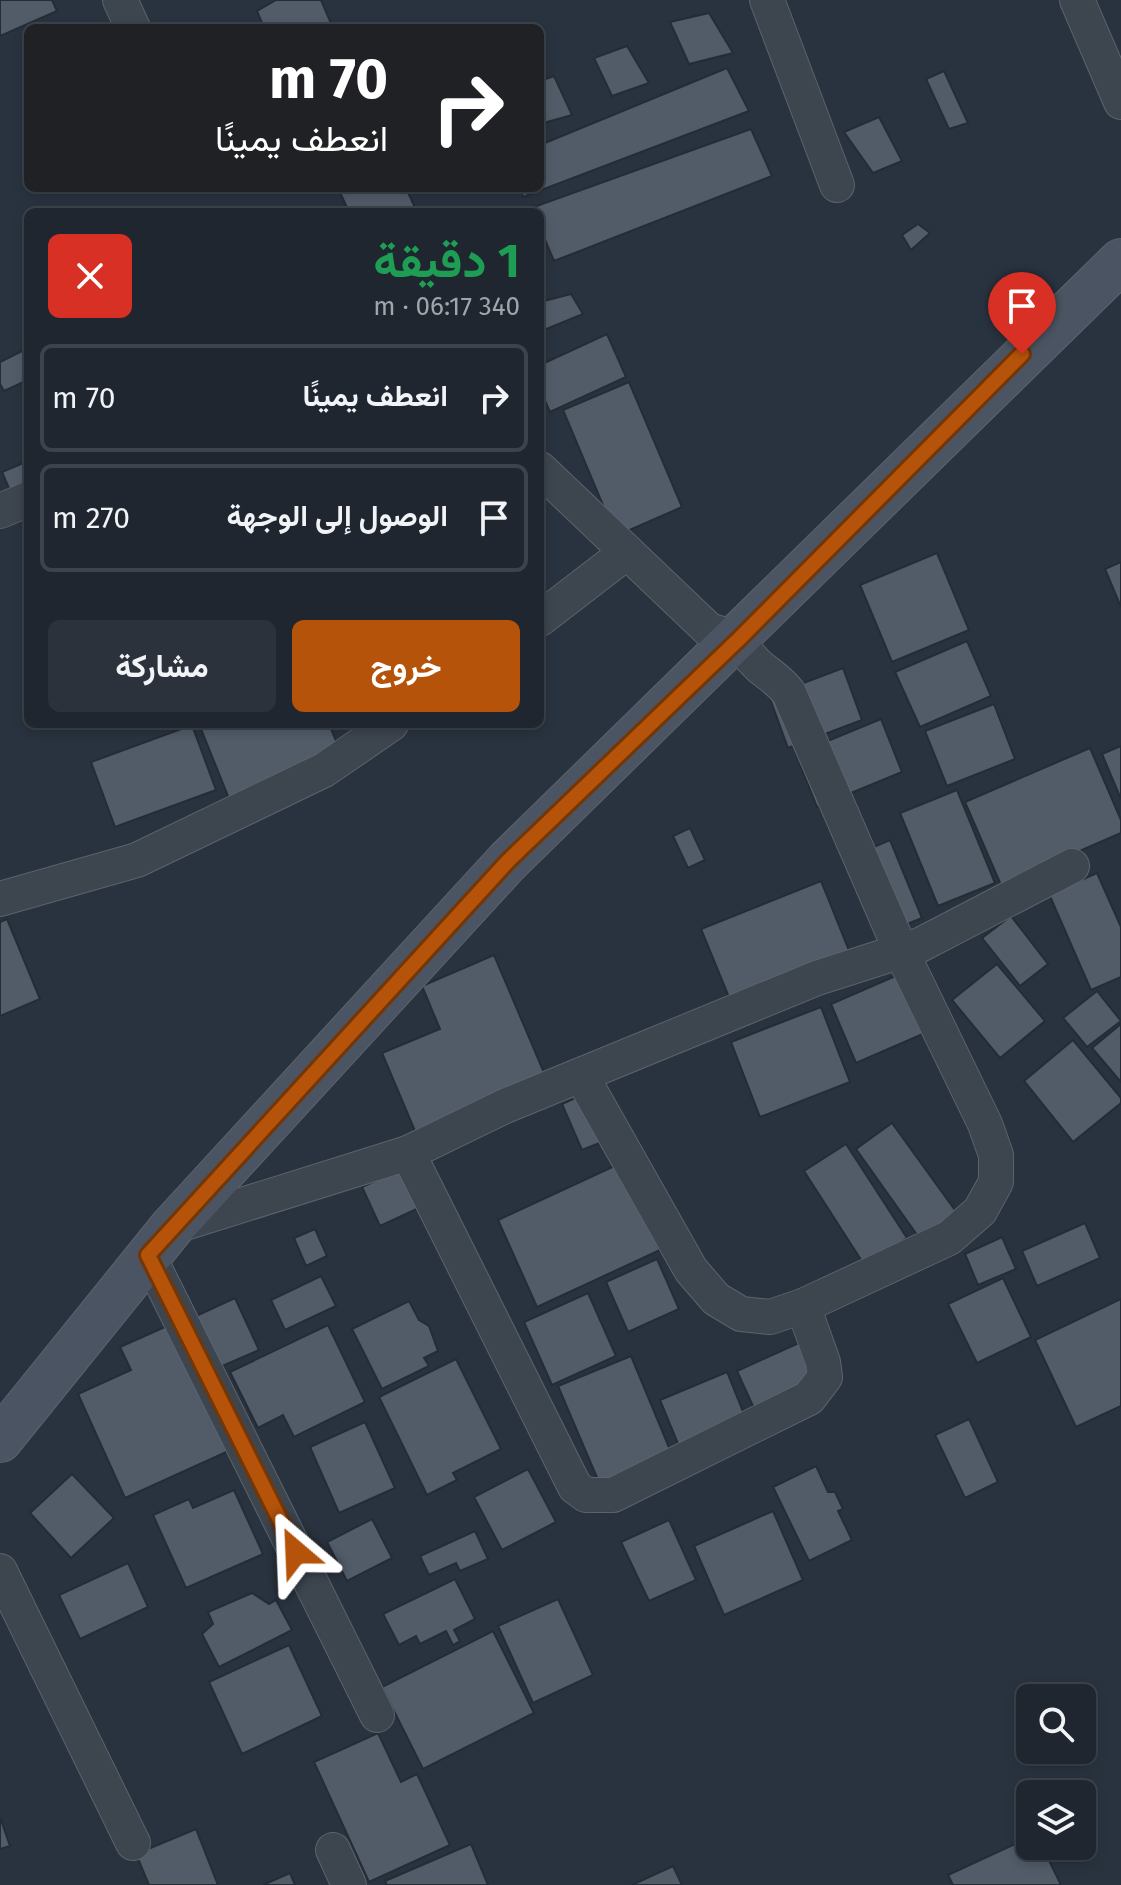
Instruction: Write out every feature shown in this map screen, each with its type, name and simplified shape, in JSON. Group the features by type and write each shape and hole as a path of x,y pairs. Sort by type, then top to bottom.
{"street":[{"path":"120,0 131,24"},
{"path":"767,0 837,185"},
{"path":"1077,0 1121,102"},
{"path":"0,1440 160,1241 508,861 739,639 992,383 1121,261"},
{"path":"544,473 709,630 739,639 761,667 775,674 789,693 901,951 985,1124 996,1155 996,1182 980,1211 949,1238 803,1306 770,1317 741,1314 716,1299 691,1270 581,1075"},
{"path":"0,511 24,501"},
{"path":"544,616 627,552"},
{"path":"0,899 137,860 324,770 385,728"},
{"path":"160,1241 408,1153 505,1106 817,978 920,945 1072,866"},
{"path":"408,1153 575,1487 586,1495 613,1495 809,1398 825,1377 823,1362 803,1306"},
{"path":"160,1241 377,1715"},
{"path":"0,1571 133,1843"},
{"path":"333,1850 349,1885"}],"building":[{"path":"0,0 52,0 57,11 0,36"},
{"path":"276,0 321,0 331,24 262,24 257,11"},
{"path":"709,13 733,53 689,64 670,22"},
{"path":"627,46 649,83 612,96 594,58"},
{"path":"727,68 749,111 544,189 544,143"},
{"path":"944,71 968,123 949,129 926,79"},
{"path":"554,76 572,115 544,123 544,80"},
{"path":"879,117 902,161 873,173 844,132"},
{"path":"751,129 772,176 554,261 544,237 544,208 531,208"},
{"path":"340,192 408,192 415,208 347,208"},
{"path":"918,224 930,233 911,250 902,235"},
{"path":"571,294 583,314 544,330 544,301"},
{"path":"607,334 626,377 550,412 544,399 544,363"},
{"path":"24,350 24,382 4,391 0,384 0,362"},
{"path":"629,382 682,507 616,536 563,410"},
{"path":"24,463 24,496 14,500 2,472"},
{"path":"937,553 969,630 892,662 860,585"},
{"path":"1121,562 1121,607 1105,569"},
{"path":"967,641 991,696 920,727 895,672"},
{"path":"843,668 862,720 788,748 769,696"},
{"path":"994,704 1015,759 947,786 925,731"},
{"path":"881,719 902,772 817,807 796,754"},
{"path":"184,728 193,728 216,790 115,827 91,762"},
{"path":"201,728 331,728 342,755 230,801"},
{"path":"1121,746 1121,799 1102,754"},
{"path":"1090,748 1121,820 1121,833 1001,885 965,802"},
{"path":"957,790 995,883 938,906 900,813"},
{"path":"690,828 705,860 688,868 673,836"},
{"path":"890,840 922,918 880,935 848,858"},
{"path":"1097,873 1121,927 1121,977 1091,990 1049,894"},
{"path":"821,881 854,963 735,1012 701,929"},
{"path":"1011,916 1048,964 1020,986 982,938"},
{"path":"7,919 40,999 0,1016 0,922"},
{"path":"494,955 548,1082 426,1157 382,1053 440,1029 422,986"},
{"path":"997,964 1045,1021 1000,1058 952,1000"},
{"path":"907,971 932,1030 856,1063 831,1004"},
{"path":"1097,991 1121,1021 1087,1047 1063,1018"},
{"path":"821,1007 850,1082 760,1117 731,1042"},
{"path":"1121,1024 1121,1082 1092,1048"},
{"path":"1073,1040 1121,1098 1121,1103 1073,1142 1024,1081"},
{"path":"582,1095 602,1142 582,1150 562,1104"},
{"path":"892,1123 957,1213 920,1239 856,1149"},
{"path":"846,1144 907,1238 865,1266 804,1171"},
{"path":"621,1163 660,1250 537,1307 498,1220"},
{"path":"401,1169 419,1208 380,1226 362,1187"},
{"path":"1085,1223 1100,1258 1037,1286 1022,1251"},
{"path":"315,1229 327,1256 306,1266 294,1238"},
{"path":"1002,1237 1016,1269 978,1285 965,1254"},
{"path":"657,1259 679,1309 628,1332 606,1282"},
{"path":"321,1276 336,1306 285,1330 271,1300"},
{"path":"1003,1278 1031,1337 977,1363 948,1304"},
{"path":"588,1293 616,1356 552,1385 524,1322"},
{"path":"235,1298 259,1350 220,1367 196,1316"},
{"path":"1121,1299 1121,1406 1076,1427 1035,1340"},
{"path":"409,1301 419,1320 429,1326 438,1351 424,1358 429,1366 382,1389 352,1329"},
{"path":"176,1322 233,1449 125,1498 78,1394 131,1370 120,1347"},
{"path":"328,1325 365,1402 294,1437 283,1415 258,1428 230,1372"},
{"path":"801,1342 826,1397 762,1426 737,1371"},
{"path":"631,1356 673,1457 601,1487 558,1386"},
{"path":"456,1359 501,1449 453,1473 457,1480 427,1495 379,1397"},
{"path":"727,1372 752,1434 685,1461 660,1400"},
{"path":"969,1419 998,1482 965,1498 935,1435"},
{"path":"365,1422 395,1488 339,1513 310,1447"},
{"path":"816,1466 828,1492 835,1492 843,1509 838,1511 852,1540 809,1561 773,1487"},
{"path":"528,1469 556,1522 502,1550 474,1497"},
{"path":"72,1474 114,1518 71,1558 30,1513"},
{"path":"234,1490 263,1554 186,1588 153,1515 189,1499 193,1508"},
{"path":"773,1511 803,1580 724,1615 694,1546"},
{"path":"372,1519 392,1558 347,1581 327,1542"},
{"path":"669,1520 696,1580 649,1601 621,1542"},
{"path":"475,1531 488,1559 460,1571 456,1563 429,1575 420,1556"},
{"path":"128,1563 148,1607 80,1639 59,1595"},
{"path":"455,1579 475,1619 454,1630 460,1641 453,1645 446,1631 420,1644 416,1636 399,1645 383,1614"},
{"path":"252,1593 269,1604 276,1600 292,1630 219,1667 202,1634 213,1624 208,1612"},
{"path":"558,1599 593,1675 533,1703 498,1626"},
{"path":"493,1631 534,1713 423,1769 382,1687"},
{"path":"289,1645 322,1716 242,1754 209,1682"},
{"path":"378,1733 401,1782 417,1774 450,1845 369,1882 314,1762"},
{"path":"0,1817 10,1846 0,1849"},
{"path":"196,1829 218,1885 149,1885 136,1854"},
{"path":"1016,1843 1016,1860 1049,1860 1061,1885 953,1885 948,1875"},
{"path":"471,1844 488,1885 387,1885 385,1881"},
{"path":"673,1866 682,1885 632,1885"},
{"path":"290,1873 295,1885 263,1885"}],"route":[{"path":"296,1552 148,1255 239,1151 508,861 739,639 1022,354"}]}
